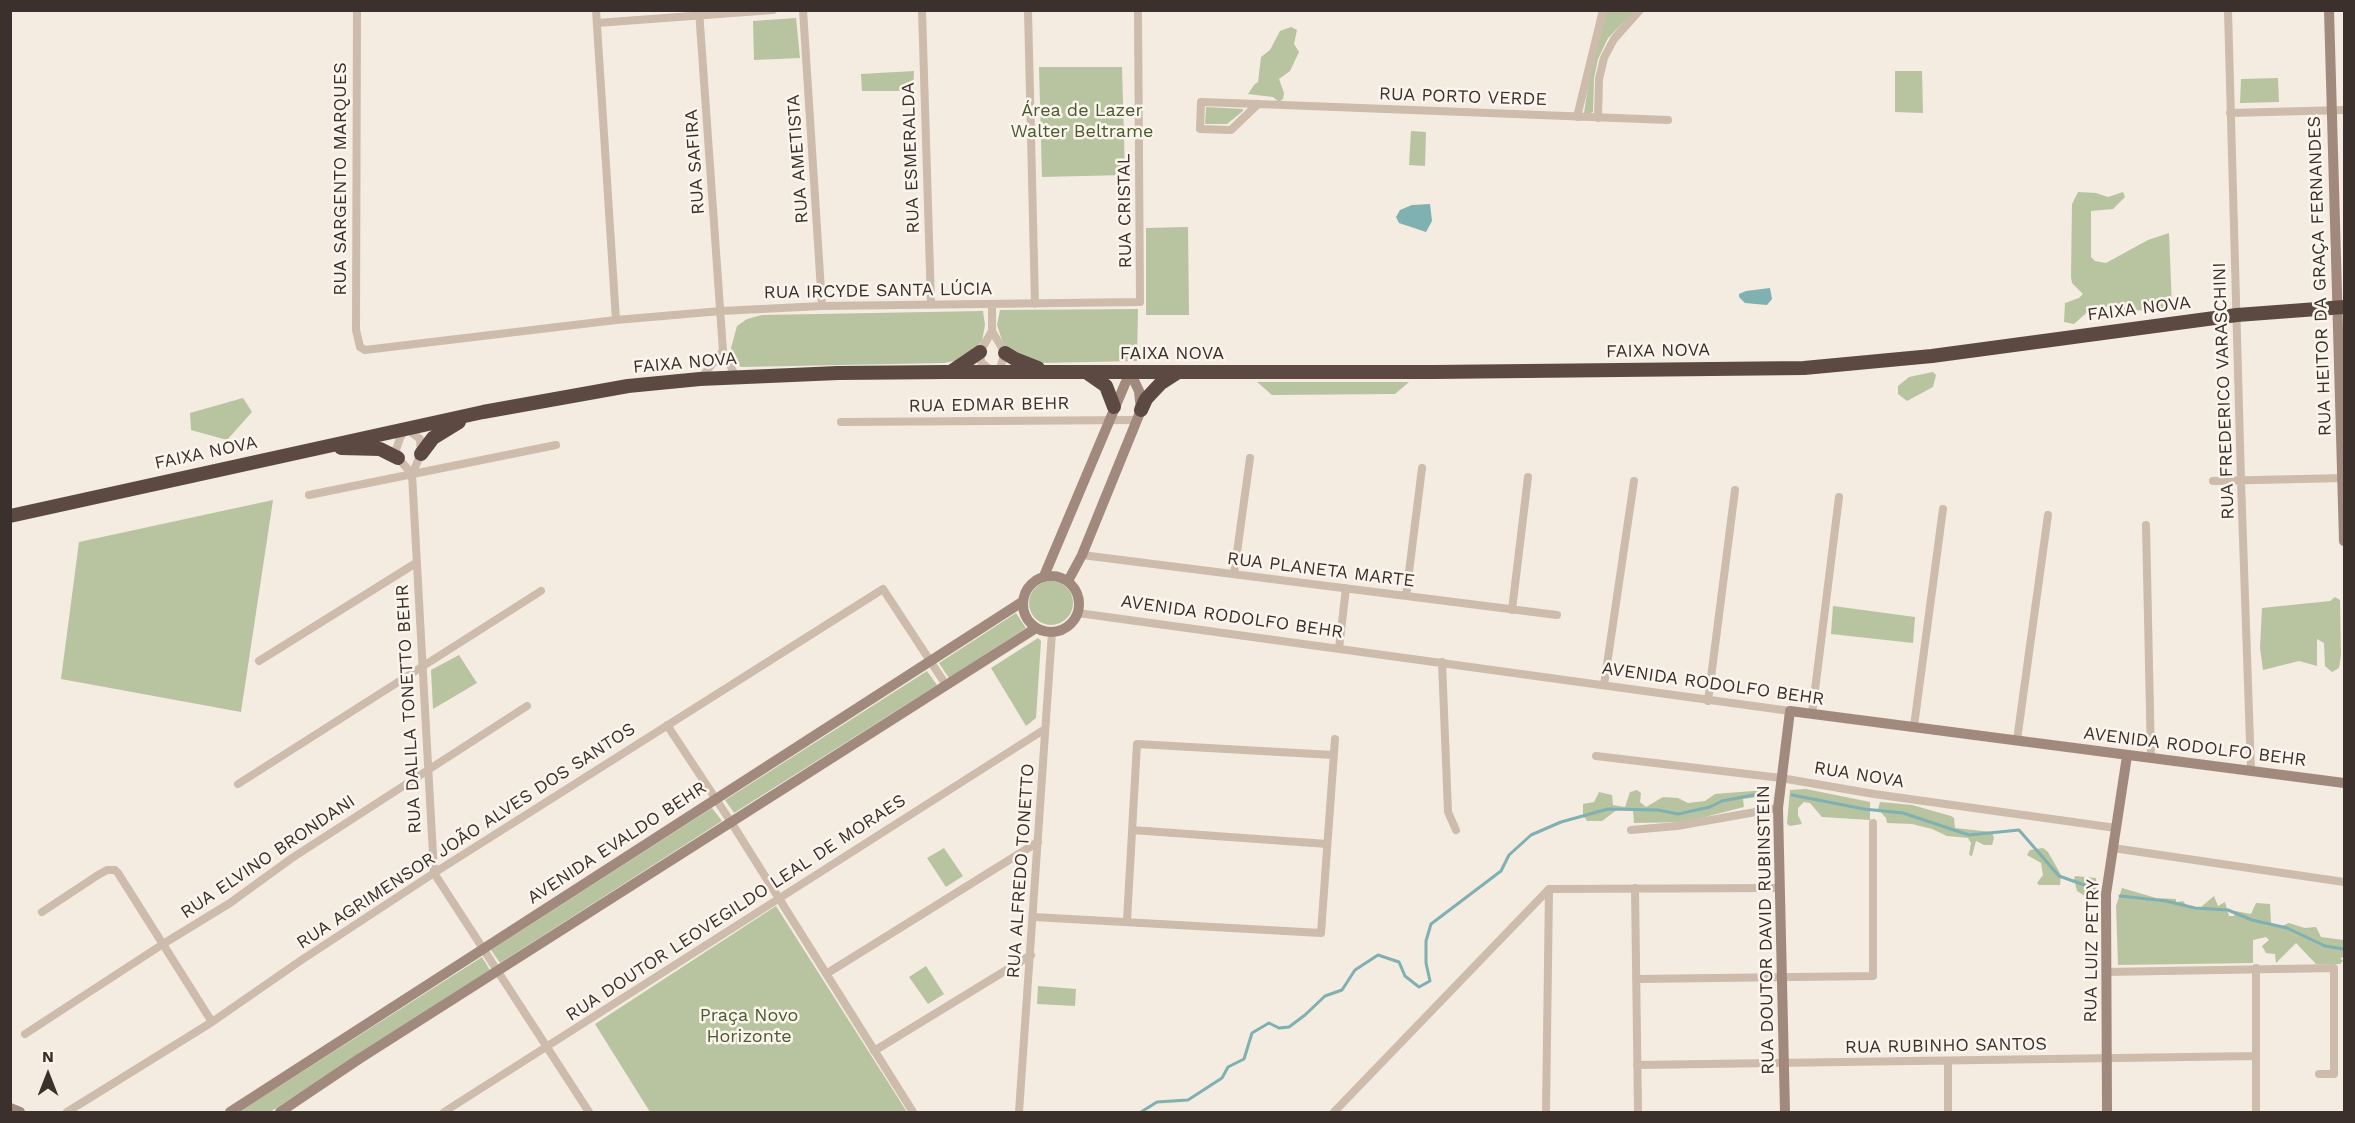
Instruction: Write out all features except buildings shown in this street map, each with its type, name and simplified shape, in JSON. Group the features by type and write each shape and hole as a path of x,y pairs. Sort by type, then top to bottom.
{"highway":[{"name":"FAIXA NOVA","path":"10,516 471,414 628,386 700,379 950,372 1434,372 1804,368 1932,356 2237,315 2342,307"},
{"path":"950,372 980,352"},
{"path":"1005,353 1048,372"},
{"path":"1086,372 1106,386 1112,413"},
{"path":"1139,415 1146,399 1161,383 1178,372"},
{"path":"421,454 433,438 471,414"},
{"path":"324,446 380,449 398,458"}],"street":[{"name":"RUA SARGENTO MARQUES","path":"357,10 356,330 360,347"},
{"path":"596,10 616,320"},
{"path":"597,23 700,13 773,10"},
{"name":"RUA AMETISTA","path":"803,10 822,306"},
{"name":"RUA ESMERALDA","path":"922,10 931,304"},
{"path":"1028,10 1035,304"},
{"name":"RUA CRISTAL","path":"1138,10 1140,302"},
{"path":"1577,117 1603,10"},
{"path":"1598,118 1599,79 1604,58 1614,39 1640,10"},
{"name":"RUA FREDERICO VARASCHINI","path":"2228,10 2241,481 2252,771"},
{"name":"RUA HEITOR DA GRAÇA FERNANDES","path":"2329,10 2342,307 2344,541"},
{"name":"RUA SAFIRA","path":"700,13 723,351"},
{"name":"RUA PORTO VERDE","path":"1258,104 1231,130 1200,129 1201,102 1258,104 1598,118 1668,120"},
{"path":"2230,113 2344,110"},
{"name":"RUA IRCYDE SANTA LÚCIA","path":"360,347 365,350 616,320 721,311 822,306 1140,302"},
{"path":"992,304 992,331 980,352 981,362 993,372 1000,368 1005,353 992,331"},
{"path":"700,379 723,351 736,377"},
{"path":"1044,576 1131,372"},
{"path":"1068,580 1082,555 1139,415 1139,391 1131,372"},
{"name":"RUA EDMAR BEHR","path":"841,422 1112,413 1139,415"},
{"path":"406,428 420,439 421,454 412,474 398,458 398,443 406,428"},
{"path":"309,495 556,445"},
{"path":"1234,574 1250,458"},
{"path":"1406,596 1422,468"},
{"name":"RUA DALILA TONETTO BEHR","path":"412,474 434,873 589,1113"},
{"path":"1512,610 1528,477"},
{"path":"2213,481 2344,478"},
{"path":"1604,686 1634,481"},
{"path":"1708,701 1735,490"},
{"path":"1812,714 1839,498"},
{"path":"1914,726 1943,509"},
{"path":"2017,740 2048,515"},
{"path":"2146,525 2151,758"},
{"name":"RUA PLANETA MARTE","path":"1082,555 1557,615"},
{"path":"259,660 416,563"},
{"path":"1044,576 1057,576 1068,580 1076,590 1079,601 1078,613 1072,623 1052,632 1036,628 1023,612 1022,602 1026,590 1033,581 1044,576"},
{"path":"1339,648 1346,588"},
{"name":"RUA AGRIMENSOR JOÃO ALVES DOS SANTOS","path":"67,1113 212,1022 434,873 883,589 929,662"},
{"path":"238,784 541,591"},
{"name":"AVENIDA EVALDO BEHR","path":"230,1113 1022,602"},
{"name":"AVENIDA RODOLFO BEHR","path":"1078,613 1442,662 1708,701 2344,783"},
{"path":"280,1113 498,971 1036,628"},
{"name":"RUA ALFREDO TONETTO","path":"1019,1113 1052,632"},
{"path":"929,662 946,686"},
{"path":"1442,662 1448,812 1456,830"},
{"name":"RUA ELVINO BRONDANI","path":"25,1034 230,903 292,858 527,706"},
{"name":"RUA DOUTOR DAVID RUBINSTEIN","path":"1785,1113 1778,808 1790,711"},
{"path":"667,725 731,822 913,1113"},
{"name":"RUA DOUTOR LEOVEGILDO LEAL DE MORAES","path":"444,1113 1045,729"},
{"path":"1034,917 1127,920 1321,933 1335,739"},
{"path":"1127,920 1137,744 1333,755"},
{"name":"RUA NOVA","path":"1596,756 1781,778 1874,794 2116,828"},
{"name":"RUA LUIZ PETRY","path":"2107,1113 2106,894 2127,756"},
{"path":"1631,830 1677,826 1778,808"},
{"path":"1636,978 1874,976 1873,823"},
{"path":"1132,830 1327,844"},
{"path":"826,974 1038,842"},
{"path":"2113,848 2344,882"},
{"path":"42,912 74,889 107,870 118,873 212,1022"},
{"path":"1635,888 1638,1113"},
{"path":"1334,1113 1548,889 1780,888"},
{"path":"1546,1113 1548,889"},
{"path":"874,1051 1031,955"},
{"path":"2256,968 2256,1113"},
{"path":"2106,972 2334,968 2334,1074 2319,1074"},
{"name":"RUA RUBINHO SANTOS","path":"1637,1065 2256,1056"},
{"path":"1948,1061 1948,1113"},
{"path":"10,1108 20,1113"}],"green space":[{"path":"1606,11 1635,11 1608,38 1598,59 1594,78 1593,112 1587,114 1584,113 1589,81"},
{"path":"796,18 800,58 754,60 753,21"},
{"path":"1291,27 1297,30 1294,44 1299,52 1290,71 1279,79 1284,93 1283,99 1279,102 1273,97 1248,94 1258,82 1261,57 1270,50 1280,31"},
{"name":"Área de Lazer Walter Beltrame","path":"1039,67 1122,67 1125,175 1042,177"},
{"path":"914,71 913,91 862,91 861,74"},
{"path":"1895,71 1922,71 1923,113 1895,112"},
{"path":"2278,78 2279,102 2240,103 2241,79"},
{"path":"1206,107 1243,109 1243,111 1227,124 1205,124"},
{"path":"1411,131 1426,132 1425,166 1409,165"},
{"path":"2078,192 2096,193 2108,197 2123,192 2125,197 2113,209 2091,211 2091,257 2095,261 2106,263 2148,240 2169,233 2172,308 2165,311 2125,310 2114,306 2092,308 2074,324 2064,322 2065,303 2083,294 2072,283 2071,277 2072,204"},
{"path":"1188,227 1189,315 1146,315 1146,228"},
{"path":"1138,309 1137,361 1040,363 1012,353 1003,343 997,325 1000,310"},
{"path":"983,311 985,325 982,341 960,360 944,363 741,367 733,359 731,348 737,326 747,319 762,315"},
{"path":"1933,372 1936,375 1933,387 1907,401 1898,394 1898,386 1909,377"},
{"path":"1257,382 1409,382 1395,394 1272,395"},
{"path":"243,398 252,412 227,440 191,430 190,413"},
{"path":"273,500 241,712 61,679 79,542"},
{"path":"1051,581 1060,582 1067,587 1072,594 1072,612 1067,619 1060,624 1051,625 1042,624 1035,619 1030,612 1029,603 1030,594 1035,587 1042,582"},
{"path":"2335,597 2340,600 2341,655 2339,668 2332,672 2325,666 2324,643 2317,639 2317,666 2299,661 2263,670 2260,648 2262,608 2330,601"},
{"path":"1833,606 1915,617 1913,643 1831,634"},
{"path":"1016,613 1026,628 949,678 939,663"},
{"path":"1038,638 1041,641 1036,718 1026,726 991,668"},
{"path":"459,655 477,683 433,709 431,670"},
{"path":"927,671 937,685 734,813 725,800"},
{"path":"1806,789 1870,802 1870,820 1822,817 1810,803 1804,802 1798,808 1802,824 1790,826 1787,824 1790,790"},
{"path":"1637,790 1641,793 1640,802 1646,807 1663,797 1678,798 1688,803 1705,801 1715,794 1766,790 1764,796 1743,799 1744,807 1685,822 1634,823 1633,811 1618,809 1602,821 1587,821 1583,815 1583,804 1594,802 1599,792 1612,795 1613,805 1625,807 1630,792"},
{"path":"1880,802 1912,805 1951,816 1954,818 1955,828 1992,832 1994,838 1992,845 1984,845 1976,841 1972,856 1969,855 1971,843 1968,838 1947,836 1912,824 1887,823 1886,818 1878,809"},
{"path":"712,808 722,821 500,963 491,950"},
{"path":"944,848 963,876 946,887 927,858"},
{"path":"2043,848 2048,852 2061,875 2060,885 2039,885 2037,883 2043,875 2041,863 2027,855 2030,850"},
{"path":"2075,876 2096,878 2097,895 2088,898 2077,891"},
{"path":"2122,888 2156,898 2183,901 2188,907 2200,908 2214,896 2218,906 2225,902 2229,916 2234,916 2235,911 2251,914 2256,903 2270,904 2271,923 2280,927 2289,923 2305,928 2316,927 2321,937 2344,940 2344,957 2340,958 2343,961 2340,964 2316,964 2296,943 2276,963 2275,954 2266,953 2262,946 2269,940 2266,937 2253,940 2253,963 2118,965 2116,906"},
{"name":"Praça Novo Horizonte","path":"776,906 907,1112 650,1112 595,1024"},
{"path":"482,957 490,970 270,1112 239,1112"},
{"path":"926,966 944,994 928,1004 909,977"},
{"path":"1038,986 1076,989 1075,1006 1037,1004"}],"water":[{"path":"1430,204 1432,221 1426,232 1399,223 1396,217 1400,210 1412,205"},
{"path":"1770,288 1772,299 1767,305 1745,303 1739,297 1739,294 1746,291"}],"waterway":[{"path":"1141,1112 1157,1102 1188,1100 1222,1078 1228,1067 1244,1059 1252,1033 1269,1023 1279,1028 1289,1027 1325,996 1342,990 1355,970 1378,955 1399,962 1405,976 1419,987 1430,981 1426,963 1426,941 1431,924 1501,871 1509,855 1531,835 1561,822 1608,809 1658,810 1678,814 1710,807 1722,801 1764,793"},
{"path":"1792,795 1864,809 1903,813 1969,835 2019,830 2059,876 2093,888"},
{"path":"2120,896 2166,901 2195,908 2228,910 2252,920 2287,928 2325,946 2344,949"}]}
